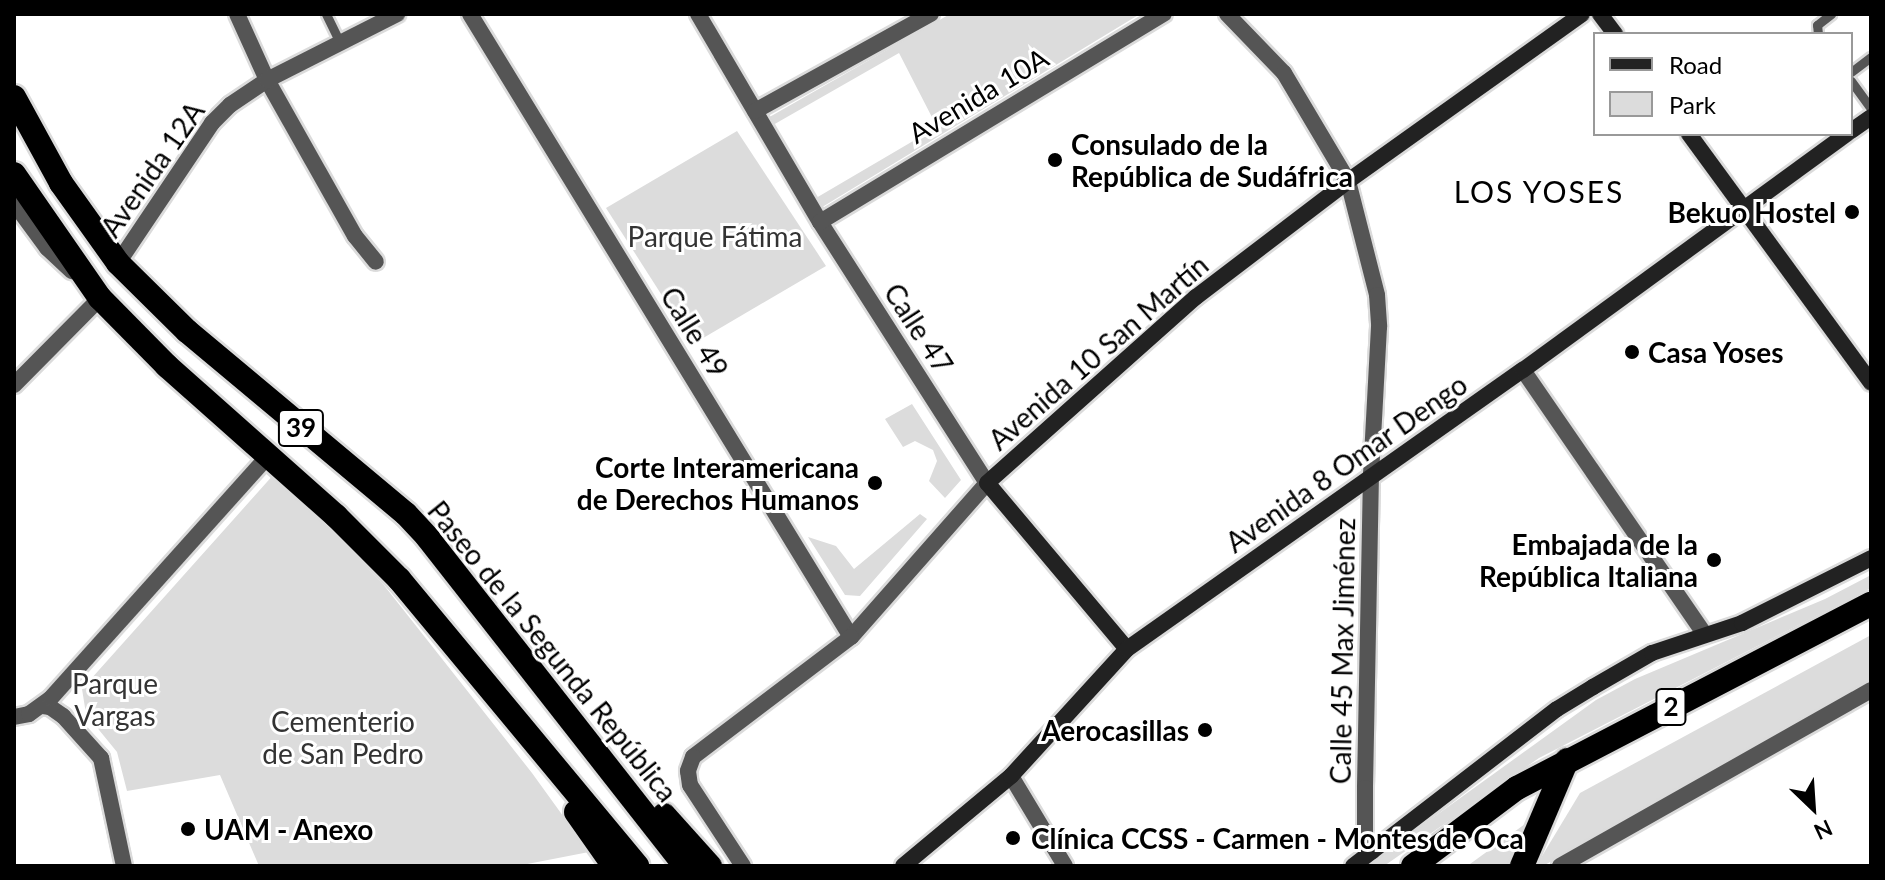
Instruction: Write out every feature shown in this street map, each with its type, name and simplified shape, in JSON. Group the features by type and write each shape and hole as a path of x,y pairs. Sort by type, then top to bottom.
{"highway":[{"name":"Paseo de la Segunda República","path":"14,97 61,183 118,263 187,331 406,514 442,554 685,866"},
{"name":"39","path":"14,174 100,298 266,458 336,516 399,579 637,866"},
{"name":"2","path":"1413,866 1483,812 1567,760 1871,604"},
{"path":"517,718 614,866"},
{"path":"599,753 628,776 710,866"},
{"path":"1522,866 1567,760"}],"street":[{"path":"237,14 267,80 355,236 376,262"},
{"name":"Avenida 12A","path":"118,263 212,123 230,105 267,80 397,14"},
{"name":"Calle 49","path":"470,14 851,637"},
{"name":"Calle 47","path":"698,14 820,222 987,483 1127,649"},
{"path":"755,111 931,14"},
{"name":"Avenida 10A","path":"820,222 1164,14"},
{"name":"Calle 45 Max Jiménez","path":"1227,14 1284,73 1348,181 1377,295 1379,342 1371,474 1365,788 1365,836 1372,851"},
{"name":"Avenida 10 San Martín","path":"743,866 690,785 688,771 693,757 851,637 987,483 1196,297 1348,181 1582,14"},
{"path":"1600,14 1614,32"},
{"name":"Avenida 8 Omar Dengo","path":"1853,129 1871,117"},
{"path":"1690,136 1871,383"},
{"name":"Avenida 8 Omar Dengo","path":"903,866 1011,776 1127,649 1371,474 1523,370 1843,136"},
{"path":"14,203 47,248 100,298 14,385"},
{"path":"1523,370 1705,635"},
{"path":"14,717 43,706 266,458"},
{"path":"1353,866 1557,709 1652,653 1742,623 1871,558"},
{"path":"1560,866 1871,690"},
{"path":"43,706 63,716 101,758 124,866"},
{"path":"1011,776 1065,866"}],"lane":[{"path":"326,14 340,43"},
{"path":"1818,32 1817,25 1831,14"},
{"path":"1853,70 1871,57"},
{"path":"1853,84 1871,109"}],"green space":[{"path":"950,14 1140,14 819,209 766,119","holes":["899,53 937,127 816,198 773,125"]},
{"name":"Parque Fátima","path":"737,131 826,266 693,344 606,208"},
{"path":"912,404 961,480 945,498 929,481 937,461 933,450 915,441 903,447 885,419"},
{"name":"Cementerio de San Pedro","path":"275,473 383,584 532,773 589,852 517,866 259,866 220,775 127,791 117,752 86,714 82,689"},
{"path":"920,514 927,519 860,596 845,595 808,537 836,546 854,569"},
{"path":"1871,575 1871,588 1539,758 1384,866 1366,866 1596,700 1635,679 1825,599"},
{"path":"1871,635 1871,682 1543,866 1536,866 1580,793"},
{"path":"1543,811 1514,866 1467,866 1470,864"}],"place":[{"name":"Consulado de la República de Sudáfrica","path":"1055,160"},
{"name":"Bekuo Hostel","path":"1852,212"},
{"name":"Casa Yoses","path":"1632,352"},
{"name":"Corte Interamericana de Derechos Humanos","path":"875,483"},
{"name":"Embajada de la República Italiana","path":"1714,560"},
{"name":"Aerocasillas","path":"1205,730"},
{"name":"UAM - Anexo","path":"188,829"},
{"name":"Clínica CCSS - Carmen - Montes de Oca","path":"1013,838"}],"district":[{"name":"LOS YOSES","path":"1539,191"}],"park label":[{"name":"Parque Vargas","path":"115,699"}]}
